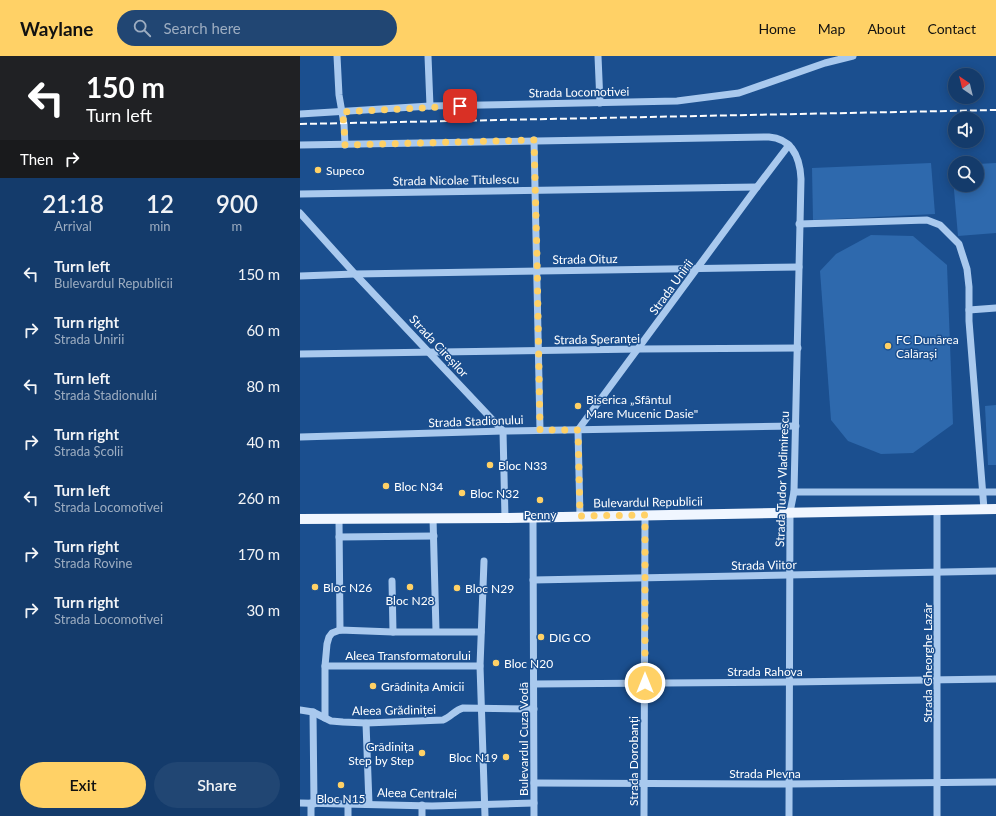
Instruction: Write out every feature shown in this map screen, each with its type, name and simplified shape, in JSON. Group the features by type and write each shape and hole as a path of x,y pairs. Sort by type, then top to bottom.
{"main road":[{"name":"Bulevardul Republicii","path":"300,519 505,518 996,509"}],"street":[{"path":"337,56 339,95 344,124 345,145"},
{"path":"428,56 430,106"},
{"path":"598,56 600,103"},
{"name":"Strada Locomotivei","path":"300,114 430,106 677,101 739,93 825,63 853,56"},
{"path":"300,145 770,137 776,137 789,145"},
{"path":"534,140 538,271 540,430"},
{"name":"Strada Unirii","path":"578,430 789,145"},
{"name":"Strada Tudor Vladimirescu","path":"789,145 798,159 801,169 794,492 790,512 789,816"},
{"name":"Strada Nicolae Titulescu","path":"300,194 757,187"},
{"name":"Strada Cireșilor","path":"300,213 355,274 503,431"},
{"path":"799,224 927,220 940,225 959,244 967,269 969,321 984,492 984,509"},
{"name":"Strada Oituz","path":"300,276 799,267"},
{"path":"969,310 996,308"},
{"name":"Strada Speranței","path":"300,354 798,348"},
{"name":"Strada Stadionului","path":"300,437 540,430 796,426"},
{"path":"578,430 580,516"},
{"path":"503,431 505,518"},
{"path":"794,492 996,492"},
{"name":"Strada Gheorghe Lazăr","path":"937,510 937,816"},
{"name":"Strada Dorobanți","path":"644,816 645,515"},
{"name":"Bulevardul Cuza Vodă","path":"533,517 534,816"},
{"path":"433,518 436,631"},
{"path":"325,718 325,666 327,640 332,633 340,630 339,519"},
{"path":"339,537 434,536"},
{"name":"Aleea Transformatorului","path":"325,666 480,666 484,561"},
{"name":"Strada Viitor","path":"533,580 996,571"},
{"path":"392,581 393,632"},
{"name":"Aleea Transformatorului","path":"340,630 393,632 481,632"},
{"path":"480,666 485,816"},
{"name":"Strada Rahova","path":"534,684 996,679"},
{"name":"Aleea Grădiniței","path":"300,710 313,712 331,721 366,723 443,720 451,717 459,709 534,709"},
{"path":"311,816 313,712"},
{"path":"366,723 369,804"},
{"name":"Strada Plevna","path":"534,783 789,784 996,782"},
{"name":"Aleea Centralei","path":"300,803 422,805 534,803"},
{"path":"348,804 348,816"},
{"path":"422,805 422,816"}],"shaded area":[{"path":"931,163 935,214 813,220 812,168"},
{"path":"996,163 996,233 958,236 954,192 984,192 984,164"},
{"name":"FC Dunărea Călărași","path":"871,235 913,236 947,265 953,424 913,453 881,454 848,441 831,420 820,271 836,254"},
{"path":"996,405 996,465 988,465 985,406"}],"railway":[{"path":"300,124 996,110"}],"place":[{"name":"Supeco","path":"318,170"},
{"name":"FC Dunărea Călărași","path":"888,346"},
{"name":"Biserica „Sfântul Mare Mucenic Dasie\"","path":"578,406"},
{"name":"Bloc N33","path":"490,465"},
{"name":"Bloc N34","path":"386,486"},
{"name":"Bloc N32","path":"462,493"},
{"name":"Penny","path":"540,500"},
{"name":"Bloc N26","path":"315,587"},
{"name":"Bloc N28","path":"410,587"},
{"name":"Bloc N29","path":"457,588"},
{"name":"DIG CO","path":"541,637"},
{"name":"Bloc N20","path":"496,663"},
{"name":"Grădinița Amicii","path":"373,686"},
{"name":"Grădinița Step by Step","path":"422,753"},
{"name":"Bloc N19","path":"506,757"},
{"name":"Bloc N15","path":"341,785"}],"route":[{"path":"460,106 430,106 342,112 345,145 534,140 540,430 578,430 580,516 645,515 645,683"}]}
